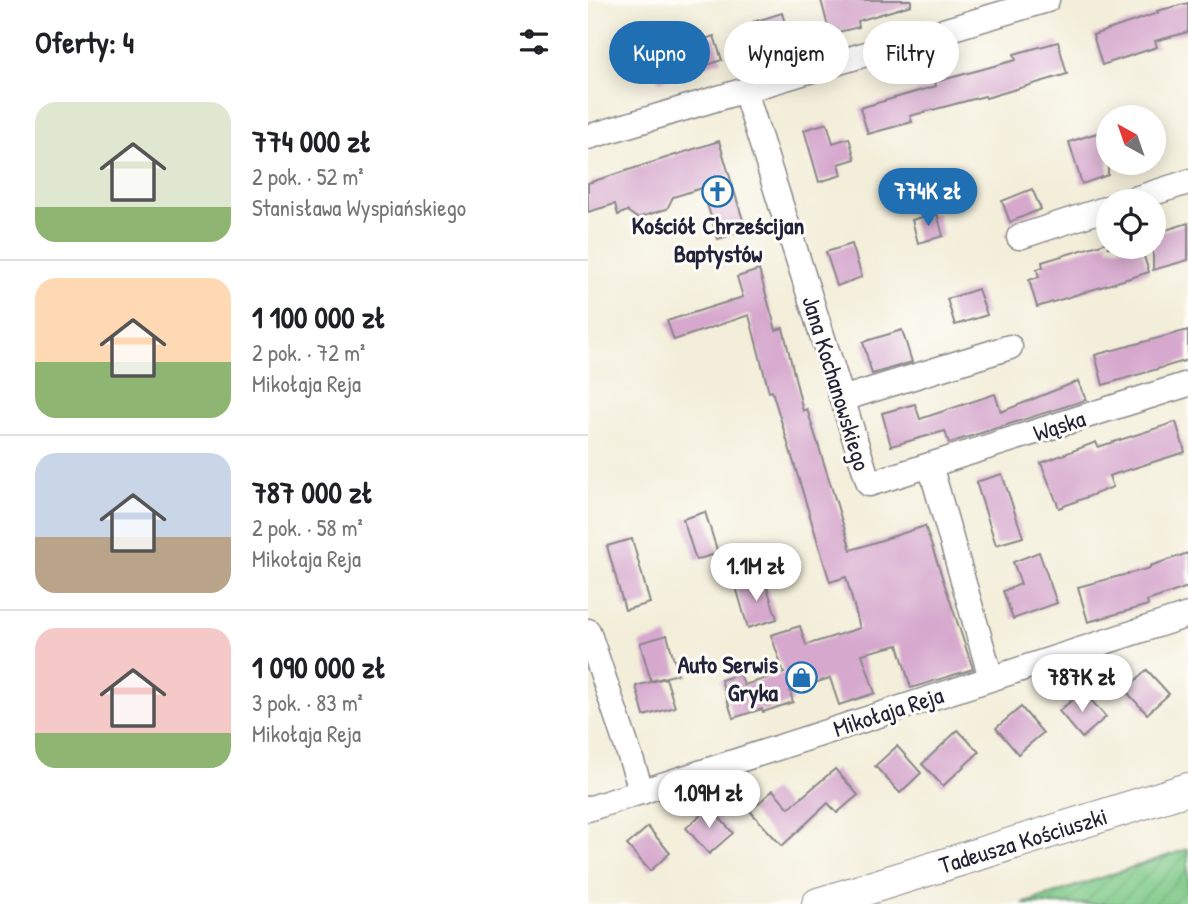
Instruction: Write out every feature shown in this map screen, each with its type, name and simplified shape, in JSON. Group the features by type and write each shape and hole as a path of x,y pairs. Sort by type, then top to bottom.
{"street":[{"path":"588,137 1047,0"},
{"name":"Jana Kochanowskiego","path":"745,91 869,484 930,465"},
{"path":"1166,189 1188,182"},
{"path":"1019,237 1096,212"},
{"path":"842,400 1010,347"},
{"name":"Wąska","path":"930,465 1188,384"},
{"path":"930,465 991,678"},
{"name":"Mikołaja Reja","path":"588,808 1188,615"},
{"path":"588,631 642,792"},
{"name":"Tadeusza Kościuszki","path":"818,904 1188,789"}],"green space":[{"path":"1188,849 1188,904 1022,904"}],"building":[{"path":"821,0 911,0 911,5 858,21 859,27 849,29 849,21 827,21"},
{"path":"1188,3 1188,32 1155,41 1157,47 1102,65 1093,35 1158,13 1157,11"},
{"path":"782,13 784,21 756,21"},
{"path":"714,36 722,60 710,64 710,37"},
{"path":"1058,42 1067,74 986,98 985,96 910,116 912,122 868,134 860,108 936,84 959,84 959,75 1016,60 1014,54"},
{"path":"827,123 833,143 849,138 855,159 839,164 842,175 819,182 804,130"},
{"path":"1096,133 1096,175 1108,175 1082,184 1069,142"},
{"path":"719,141 746,230 718,239 702,188 673,197 667,209 637,218 627,211 618,215 615,204 588,212 588,183"},
{"path":"1032,189 1041,209 1010,222 1002,201"},
{"path":"937,213 943,236 918,243 912,220"},
{"path":"1188,223 1188,260 1153,270 1153,259 1166,259 1166,230"},
{"path":"852,244 862,277 837,286 826,252"},
{"path":"1096,246 1096,259 1145,259 1149,272 1037,307 1029,280 1039,277 1037,269 1043,267 1042,262"},
{"path":"759,270 776,330 783,328 803,411 807,409 851,550 925,526 973,669 911,688 898,645 862,654 875,693 839,705 830,678 790,691 793,702 733,718 721,680 740,674 744,685 784,673 771,635 800,626 806,645 860,628 846,577 830,582 772,391 769,392 749,315 674,340 667,321 743,297 737,277"},
{"path":"978,289 987,315 955,325 947,299"},
{"path":"902,330 912,362 872,374 863,342"},
{"path":"1188,330 1188,360 1103,385 1095,355"},
{"path":"1078,381 1086,400 949,443 945,431 891,446 882,413 915,404 920,419 995,394 1001,412"},
{"path":"1176,422 1185,452 1109,476 1113,487 1059,508 1041,463 1096,442 1098,447"},
{"path":"1002,474 1023,537 996,545 976,482"},
{"path":"705,512 718,553 696,560 683,519"},
{"path":"632,539 650,603 625,610 607,546"},
{"path":"1039,552 1057,603 1013,619 1003,591 1021,584 1013,562"},
{"path":"1188,553 1188,587 1147,601 1148,605 1088,622 1078,587 1150,568"},
{"path":"764,578 777,619 748,628 736,587"},
{"path":"667,635 678,674 651,681 640,643"},
{"path":"1147,670 1169,694 1147,714 1125,690"},
{"path":"666,678 675,707 644,716 636,686"},
{"path":"1083,691 1106,717 1082,738 1059,711"},
{"path":"1021,707 1043,733 1018,754 996,728"},
{"path":"958,730 979,752 943,786 922,764"},
{"path":"897,746 921,773 900,793 875,766"},
{"path":"835,769 858,795 837,813 828,803 782,846 750,811 773,790 789,808"},
{"path":"710,807 733,833 709,854 686,828"},
{"path":"648,827 670,853 650,871 627,845"}],"place":[{"name":"Kościół Chrześcijan Baptystów","path":"718,191"},
{"name":"Auto Serwis Gryka","path":"801,678"}]}
